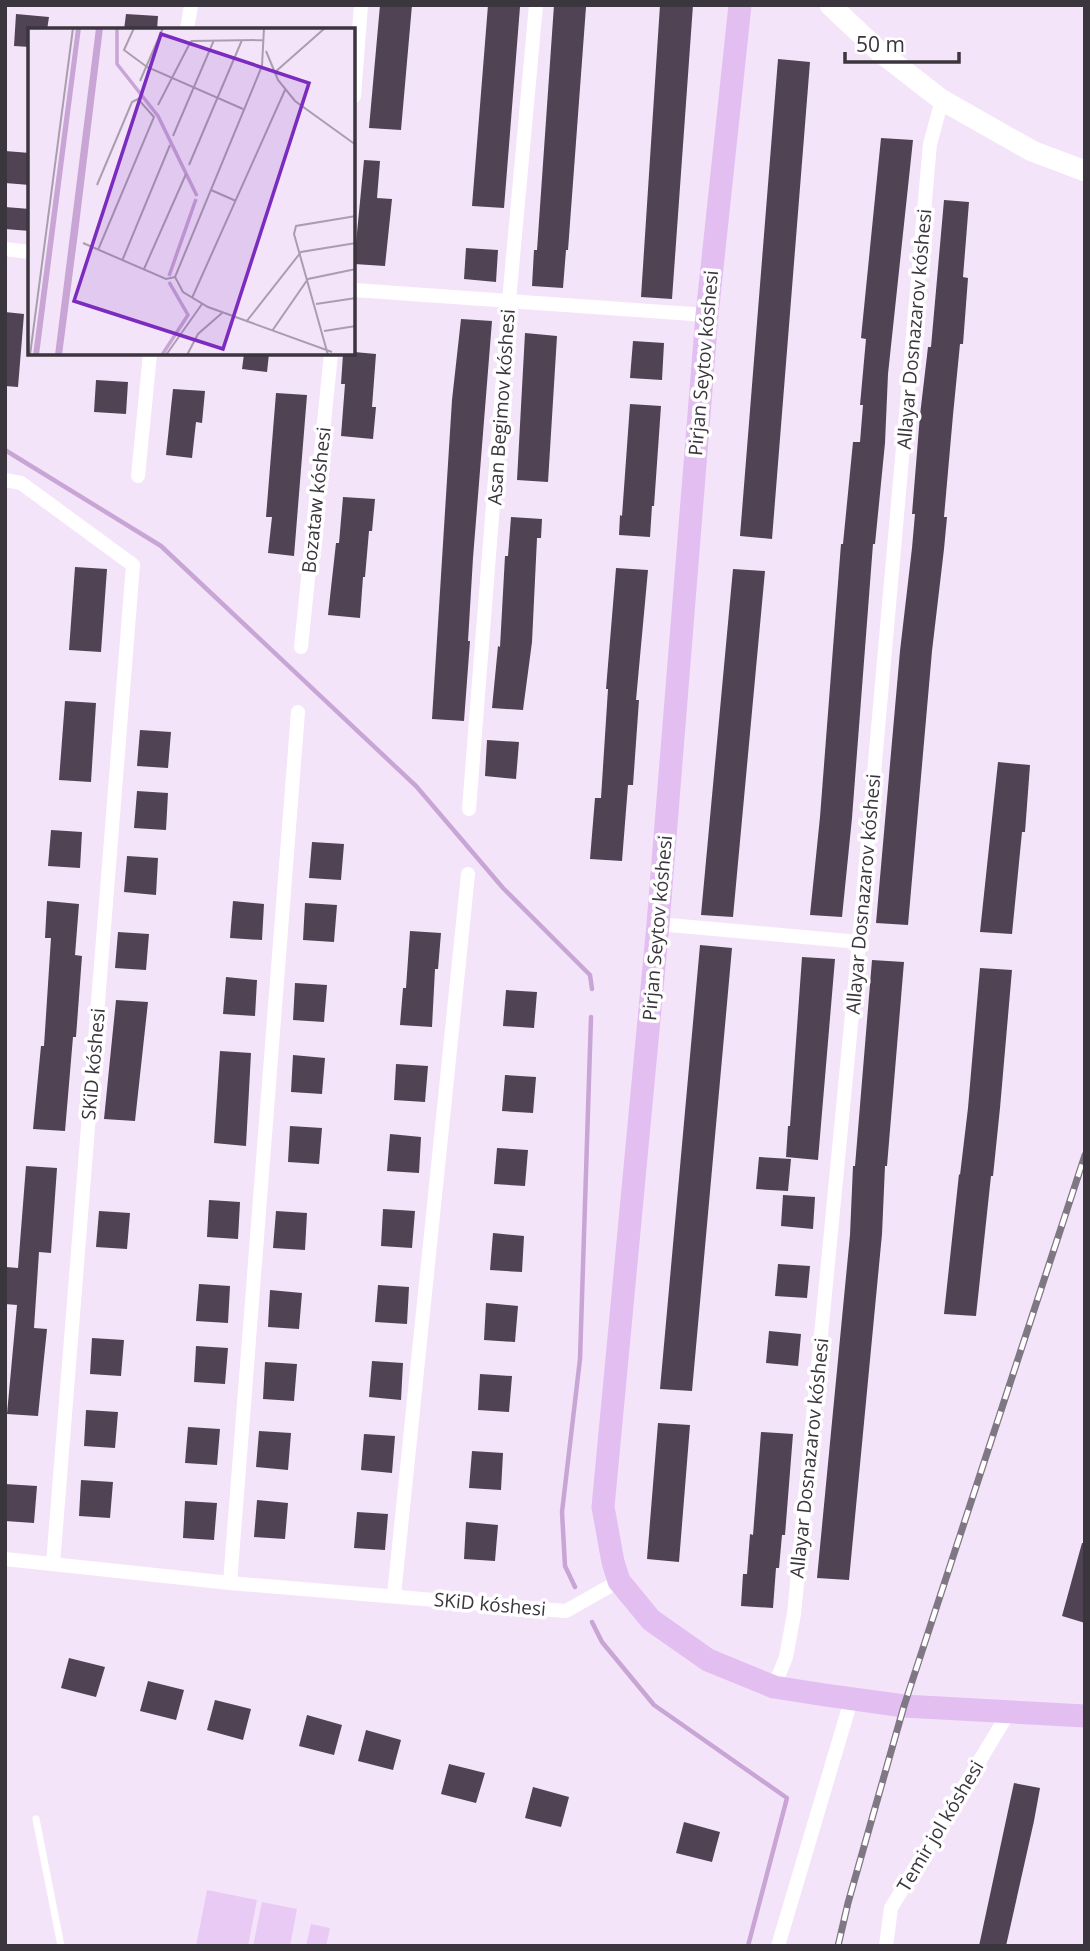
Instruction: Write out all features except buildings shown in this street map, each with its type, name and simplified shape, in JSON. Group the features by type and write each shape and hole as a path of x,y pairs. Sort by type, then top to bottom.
{"main road":[{"name":"Pirjan Seytov kóshesi","path":"740,5 706,315 657,924 603,1507 613,1562 619,1580 651,1620 708,1660 774,1686 904,1706 1085,1716"}],"street":[{"path":"187,28 191,5"},
{"path":"355,83 361,5"},
{"name":"Asan Begimov kóshesi","path":"469,809 509,301 536,5"},
{"path":"838,8 880,52 942,100 1032,151 1085,171"},
{"name":"Allayar Dosnazarov kóshesi","path":"774,1686 786,1657 794,1614 859,942 930,144 942,100"},
{"path":"5,249 28,252"},
{"path":"355,290 706,315"},
{"path":"138,476 150,355"},
{"name":"Bozataw kóshesi","path":"301,647 331,355"},
{"name":"SKiD kóshesi","path":"5,480 21,483 133,565 53,1564"},
{"path":"230,1583 298,712"},
{"path":"394,1595 468,874"},
{"path":"657,924 859,942"},
{"name":"SKiD kóshesi","path":"5,1559 230,1583 566,1611 619,1580"},
{"path":"778,1946 852,1697"},
{"name":"Temir jol kóshesi","path":"886,1946 891,1908 1009,1712"}],"lane":[{"path":"36,1819 61,1946"}],"shaded area":[{"path":"207,1890 257,1900 248,1946 196,1946"},
{"path":"262,1902 297,1909 290,1946 253,1946"},
{"path":"311,1924 330,1928 326,1946 306,1946"}],"waterway":[{"path":"5,450 161,546 416,786 503,888 590,975 592,989"},
{"path":"575,1587 565,1566 562,1512 580,1359 591,1017"},
{"path":"592,1622 602,1642 654,1705 787,1798 748,1946"}],"railway":[{"path":"838,1946 904,1706 1085,1155"}]}
